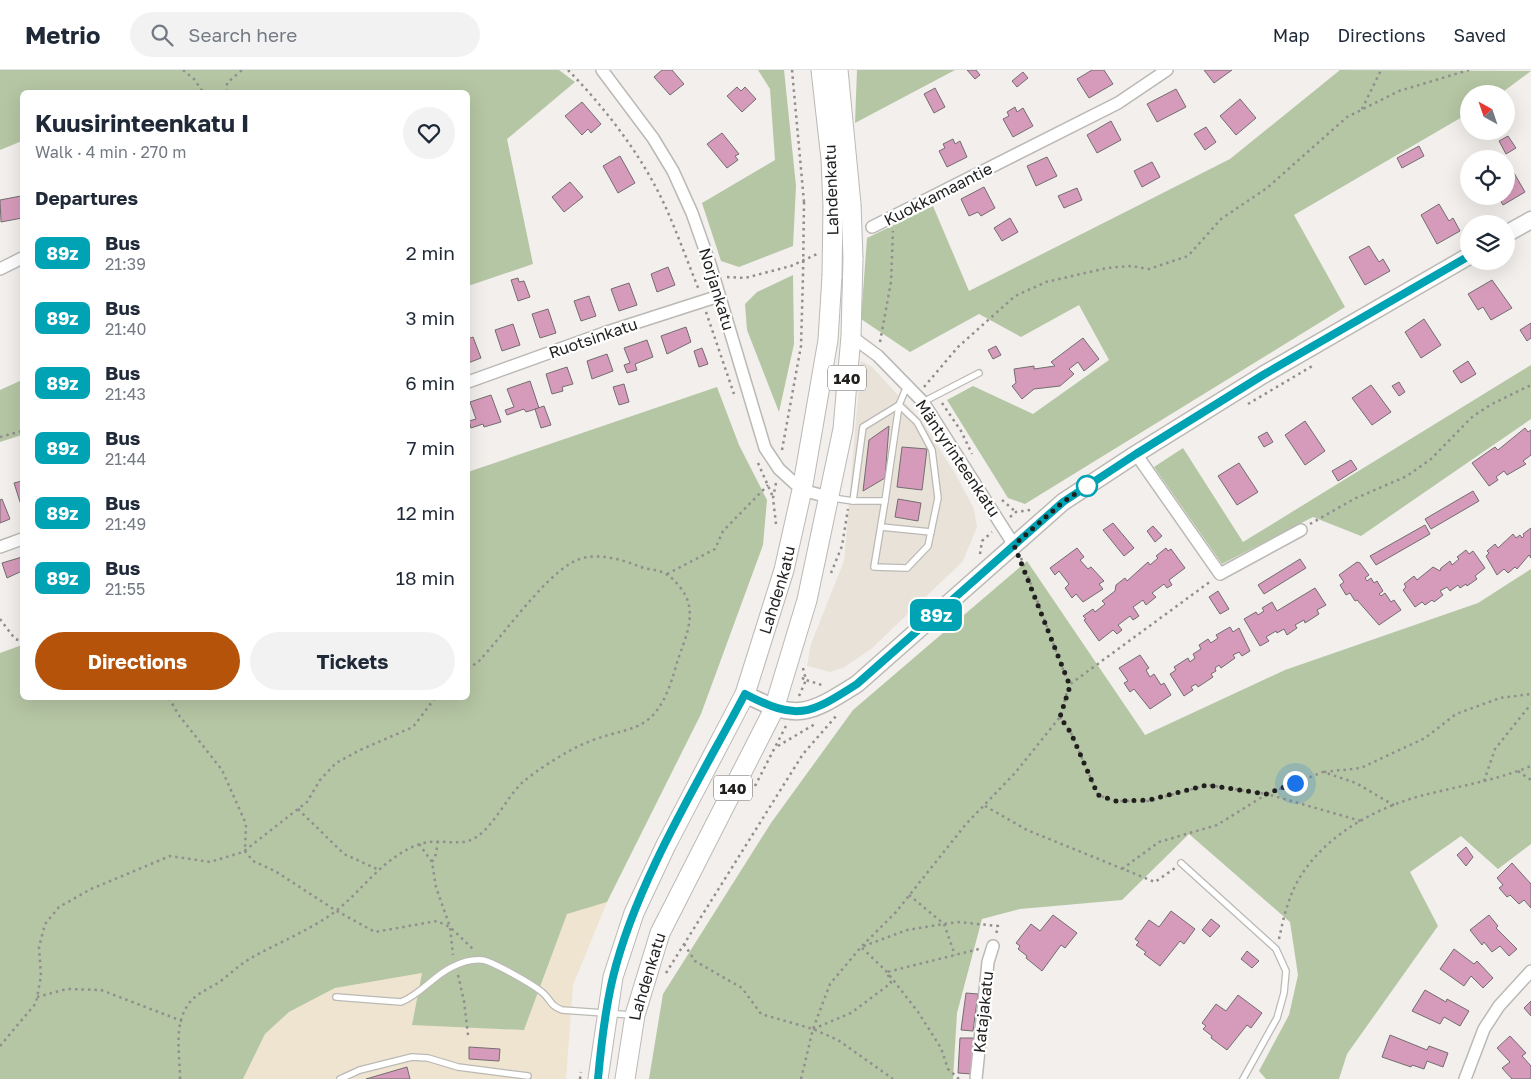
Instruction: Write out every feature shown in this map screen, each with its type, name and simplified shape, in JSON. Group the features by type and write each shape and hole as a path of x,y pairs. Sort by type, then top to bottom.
{"main road":[{"name":"Lahdenkatu","path":"625,1079 635,1015 660,933 774,709 807,600 843,429 851,336 853,258 830,149 821,70"},
{"name":"Lahdenkatu","path":"598,1079 613,977 634,913 666,845 745,694 784,570 802,490 828,340 832,276 842,205 838,70"}],"street":[{"name":"Norjankatu","path":"602,70 629,104 673,171 692,213 765,448 779,469 802,490 828,497"},
{"name":"Kuokkamaantie","path":"872,227 1118,104 1167,70"},
{"path":"1515,229 1531,220"},
{"path":"0,269 20,259"},
{"path":"745,694 774,709 792,712 810,709 828,702 857,684 1063,502 1263,375 1460,261"},
{"name":"Ruotsinkatu","path":"470,381 719,296"},
{"name":"Mäntyrinteenkatu","path":"851,336 878,356 920,399 1014,545"},
{"path":"1136,454 1220,574 1301,530"},
{"path":"0,547 20,540"},
{"name":"Katajakatu","path":"976,1079 988,962 993,946"},
{"path":"1466,1079 1484,1029 1499,1006 1531,971"}],"lane":[{"path":"920,399 936,395 979,373"},
{"path":"899,404 917,422 932,450 938,498 928,546 907,568 874,567 899,404 907,386"},
{"path":"851,501 863,427 899,404"},
{"path":"828,497 851,501 885,501"},
{"path":"881,527 931,532"},
{"path":"1182,863 1276,949 1286,971 1284,993 1277,1018 1243,1079"},
{"path":"336,996 401,1002 411,998 443,971 454,966 483,960 531,985 544,994 552,1006 562,1010 635,1015"},
{"path":"340,1079 360,1070 412,1057 428,1058 458,1067 528,1076"}],"path":[{"path":"183,70 194,79 202,90"},
{"path":"227,90 227,83 242,70"},
{"path":"568,70 588,90 618,128 653,182 666,206 703,301 734,395"},
{"path":"773,498 801,346 804,202 792,70"},
{"path":"1361,110 1382,70"},
{"path":"920,399 958,347 1015,296 1046,282 1108,268 1132,266 1149,269 1188,256 1221,220 1268,188 1347,117 1399,91 1469,70"},
{"path":"878,356 891,282 893,216"},
{"path":"697,287 731,276 745,278 791,266 824,250"},
{"path":"1244,406 1319,362"},
{"path":"1301,530 1354,500 1407,476 1431,459 1473,416 1531,385"},
{"path":"936,395 962,431 974,456"},
{"path":"0,437 20,432"},
{"path":"757,460 773,498 777,531"},
{"path":"667,574 715,549 723,531 768,484"},
{"path":"996,494 1016,512"},
{"path":"842,546 851,501"},
{"path":"1012,561 1020,555 1070,686"},
{"path":"180,1079 178,1042 184,1009 193,997 217,983 248,960 335,910 394,856 419,844 438,840 468,841 495,821 511,794 526,780 573,749 640,726 654,716 661,707 672,682 690,623 689,604 680,587 667,574 642,568 625,560 594,556 573,561 552,577 479,661 470,668"},
{"path":"801,1079 813,1028 830,984 909,895 966,824 1015,774 1060,717 1070,686 1220,574"},
{"path":"0,619 15,639 20,640"},
{"path":"1122,869 1158,842 1217,825 1266,794 1323,772 1362,768 1425,738 1456,714 1500,698 1531,694"},
{"path":"170,700 178,714 222,770 246,824 245,851 253,861 275,871 335,910 375,932 436,921 450,927 483,960"},
{"path":"0,1046 36,1003 41,976 39,947 45,924 60,907 91,889 170,856 210,862 245,851 307,802 320,780 336,763 360,750 413,727 433,700"},
{"path":"1484,781 1495,749 1531,704"},
{"path":"665,975 803,754 843,708 827,718"},
{"path":"1060,717 1074,738 1098,795 1115,801 1149,800 1207,785 1266,794 1362,821"},
{"path":"778,746 818,722"},
{"path":"1276,949 1290,898 1305,870 1331,841 1362,821 1423,795 1484,781 1531,766"},
{"path":"1518,771 1531,780"},
{"path":"1323,772 1356,783 1395,806"},
{"path":"985,806 1028,830 1156,882 1182,863"},
{"path":"298,809 344,854 378,869"},
{"path":"432,862 436,854 438,840"},
{"path":"419,844 432,862 436,888 450,927 454,966 464,1001 468,1035"},
{"path":"909,895 944,924 955,955"},
{"path":"861,947 907,930 944,924 958,922 998,926 993,946 886,972"},
{"path":"684,944 695,961 742,988 761,1014 813,1028 838,1040 893,1079"},
{"path":"861,947 886,972 918,1012 940,1048 948,1068 959,1079"},
{"path":"813,1028 851,1012 891,982 886,972"},
{"path":"37,997 66,989 101,990 182,1021"},
{"path":"580,1079 582,1069"}],"shaded area":[{"path":"861,361 871,366 921,420 956,475 974,509 977,527 963,561 871,649 843,668 830,672 807,666 811,644 844,561"},
{"path":"607,902 573,985 566,1079 243,1079 265,1034 289,1012 335,988 422,973 413,1024 524,1030 567,913"}],"green space":[{"path":"0,70 559,70 575,82 507,139 533,264 470,285 470,90 20,90 20,142 0,150"},
{"path":"758,70 784,70 796,186 793,246 739,267 721,261 702,203 775,160 770,89"},
{"path":"857,70 955,70 855,123"},
{"path":"1340,70 1531,71 1512,85 1460,85 1460,118 1294,215 1345,307 1025,504 1008,498 947,400 973,386 1033,414 1109,360 1079,305 1021,337 979,314 910,352 861,319 867,238 933,206 969,291 1230,159"},
{"path":"793,275 794,344 779,412 747,330 745,304 757,292"},
{"path":"1531,365 1531,419 1361,536 1313,517 1222,564 1154,467 1183,448 1243,542"},
{"path":"20,381 20,436 0,442 0,390"},
{"path":"717,387 739,445 767,500 763,545 701,714 607,902 567,914 524,1030 412,1025 422,973 335,988 289,1012 265,1034 243,1079 0,1079 0,653 20,646 20,700 470,700 470,471"},
{"path":"1027,561 1145,735 1285,670 1478,603 1531,569 1531,844 1498,869 1461,836 1410,872 1438,926 1347,1054 1339,1079 1266,1079 1259,1071 1289,1015 1298,975 1290,922 1189,834 1122,900 1020,909 982,919 957,1013 953,1079 649,1079 663,994 771,823 853,710"}],"building":[{"path":"662,70 672,70 684,84 670,95 654,77"},
{"path":"967,70 976,70 980,75 975,79"},
{"path":"1092,70 1104,70 1113,84 1089,98 1077,79"},
{"path":"1204,70 1232,70 1214,83"},
{"path":"1023,72 1028,78 1017,87 1012,81"},
{"path":"737,87 741,91 745,87 756,99 742,112 727,96"},
{"path":"935,88 945,107 934,113 924,94"},
{"path":"1176,89 1186,107 1157,122 1147,104"},
{"path":"1240,99 1256,118 1236,135 1220,116"},
{"path":"582,102 601,124 591,133 588,129 582,135 565,116"},
{"path":"1015,107 1017,112 1023,108 1033,126 1013,137 1003,119 1009,116 1007,112"},
{"path":"1111,121 1121,140 1097,153 1087,135"},
{"path":"1206,127 1216,142 1205,150 1194,134"},
{"path":"722,133 739,154 735,156 738,160 727,168 707,144"},
{"path":"953,139 955,144 960,141 967,157 947,167 939,151 945,148 943,144"},
{"path":"1511,140 1516,148 1504,150 1499,141"},
{"path":"1419,146 1424,156 1402,168 1397,158"},
{"path":"620,156 635,183 618,193 603,166"},
{"path":"1047,157 1057,176 1036,186 1027,166"},
{"path":"1152,162 1160,177 1142,187 1134,171"},
{"path":"1515,175 1525,192 1515,198"},
{"path":"570,182 583,197 564,212 552,197"},
{"path":"984,187 995,208 981,216 978,212 969,216 961,199"},
{"path":"1077,188 1082,200 1064,208 1058,196"},
{"path":"20,196 20,218 1,222 0,200"},
{"path":"1439,204 1449,221 1453,218 1460,231 1437,244 1421,215"},
{"path":"1010,218 1018,232 1002,241 994,228"},
{"path":"1369,246 1379,262 1383,259 1390,271 1365,285 1349,257"},
{"path":"668,267 675,285 657,292 651,274"},
{"path":"518,278 519,282 524,281 530,297 518,301 511,280"},
{"path":"1492,280 1512,308 1491,320 1483,307 1478,310 1468,294"},
{"path":"629,283 637,305 619,311 611,289"},
{"path":"589,296 596,316 581,321 574,301"},
{"path":"548,309 556,333 540,338 532,314"},
{"path":"1424,319 1441,345 1421,358 1405,332"},
{"path":"1531,323 1531,338 1527,341 1520,330"},
{"path":"513,324 520,345 502,351 495,330"},
{"path":"686,327 691,342 667,354 661,336"},
{"path":"473,337 481,358 470,362 470,338"},
{"path":"1083,338 1099,359 1084,371 1078,362 1069,369 1074,374 1060,386 1034,389 1022,399 1012,386 1016,383 1014,369 1034,366 1034,369 1055,366 1051,362"},
{"path":"647,340 653,357 635,364 637,370 627,373 624,365 630,363 624,348"},
{"path":"996,346 1001,355 993,359 988,350"},
{"path":"702,348 708,364 699,367 694,351"},
{"path":"607,354 613,371 592,379 587,361"},
{"path":"1468,361 1476,374 1461,383 1453,371"},
{"path":"567,367 573,384 562,387 563,391 552,394 546,374"},
{"path":"530,381 539,408 526,412 524,409 507,415 505,410 514,407 507,389"},
{"path":"1399,382 1405,392 1399,396 1392,386"},
{"path":"624,384 629,402 619,405 613,387"},
{"path":"1371,385 1391,412 1372,425 1352,398"},
{"path":"491,395 501,422 484,427 483,424 471,428 470,421 476,419 470,402"},
{"path":"544,406 551,425 541,428 535,409"},
{"path":"1305,421 1325,451 1305,465 1285,435"},
{"path":"889,426 885,478 863,491 869,440"},
{"path":"1525,428 1528,432 1531,430 1531,455 1523,461 1526,464 1507,475 1504,471 1496,477 1498,480 1489,486 1472,463 1495,447 1498,450"},
{"path":"1267,432 1273,442 1264,447 1258,437"},
{"path":"902,447 927,449 922,490 897,487"},
{"path":"1351,460 1357,469 1338,481 1332,471"},
{"path":"1239,463 1258,492 1237,505 1218,476"},
{"path":"20,482 20,502 14,483"},
{"path":"1473,491 1479,501 1431,529 1425,519"},
{"path":"2,499 10,519 0,523 0,500"},
{"path":"898,499 921,503 918,521 895,517"},
{"path":"1113,523 1134,548 1124,556 1103,530"},
{"path":"1425,525 1430,534 1376,565 1370,556"},
{"path":"1153,526 1162,536 1155,542 1147,531"},
{"path":"1531,528 1531,558 1529,555 1517,569 1515,567 1508,573 1504,569 1497,575 1486,556 1489,553 1487,551 1495,544 1498,548 1513,534 1516,538 1520,535 1522,538 1523,534"},
{"path":"1077,548 1084,557 1080,560 1088,569 1091,567 1104,581 1099,584 1103,589 1083,602 1076,594 1072,598 1065,588 1069,584 1059,571 1055,575 1050,568"},
{"path":"1166,548 1168,551 1171,549 1185,568 1169,580 1172,585 1167,588 1164,584 1152,593 1156,597 1146,605 1143,600 1133,607 1139,616 1133,620 1130,616 1118,625 1122,630 1117,634 1113,630 1099,641 1083,616 1093,609 1095,612 1105,604 1102,601 1115,591 1116,585 1125,578 1127,581 1148,562 1150,565 1158,558 1156,556"},
{"path":"1466,550 1469,554 1473,551 1485,568 1475,576 1477,579 1467,586 1466,584 1460,588 1458,585 1450,591 1447,587 1440,591 1443,595 1434,602 1432,600 1425,605 1422,602 1415,607 1403,590 1406,587 1404,584 1414,576 1417,580 1433,567 1440,571 1450,561 1452,565 1459,559 1457,557"},
{"path":"20,558 20,572 7,578 2,563"},
{"path":"1300,559 1306,568 1264,594 1258,585"},
{"path":"1357,562 1360,563 1369,575 1365,578 1367,581 1371,578 1374,583 1377,581 1383,591 1379,594 1381,596 1385,593 1391,602 1394,600 1401,610 1379,625 1357,600 1355,601 1350,593 1346,595 1340,585 1344,582 1339,575"},
{"path":"1315,588 1326,605 1317,610 1319,614 1305,623 1304,620 1295,625 1297,628 1287,635 1284,629 1277,633 1276,631 1266,637 1269,641 1260,646 1244,619 1256,612 1258,615 1264,611 1262,608 1272,602 1277,611"},
{"path":"1218,591 1229,609 1220,614 1209,597"},
{"path":"1230,627 1233,632 1239,628 1250,651 1242,656 1239,652 1233,655 1235,658 1221,668 1219,665 1215,668 1216,671 1211,674 1213,677 1198,687 1196,684 1191,687 1193,690 1184,696 1170,674 1176,670 1174,667 1188,658 1190,662 1195,658 1193,654 1201,649 1199,645 1208,639 1211,643 1218,638 1216,635"},
{"path":"1140,655 1149,668 1146,670 1150,677 1154,674 1161,685 1164,683 1171,695 1150,709 1134,689 1130,692 1124,683 1128,681 1119,668"},
{"path":"1466,847 1473,857 1466,866 1457,855"},
{"path":"1512,863 1531,884 1531,908 1524,900 1519,904 1510,895 1507,897 1499,888 1503,885 1497,878"},
{"path":"1171,911 1195,929 1184,944 1180,941 1160,966 1144,954 1146,952 1136,945 1139,942 1135,939 1149,920 1159,927"},
{"path":"1053,915 1077,933 1065,948 1061,945 1042,971 1026,958 1027,956 1018,949 1020,946 1016,943 1031,924 1040,931"},
{"path":"1489,915 1498,926 1496,928 1517,949 1509,956 1500,946 1492,952 1484,942 1482,945 1470,930"},
{"path":"1211,919 1220,926 1210,937 1202,930"},
{"path":"1454,949 1474,964 1477,961 1493,978 1483,988 1471,976 1464,986 1440,969"},
{"path":"1247,951 1259,961 1252,968 1241,959"},
{"path":"1425,990 1446,1002 1447,999 1469,1011 1460,1026 1444,1017 1440,1024 1412,1011"},
{"path":"966,993 978,994 973,1031 961,1030"},
{"path":"1238,995 1262,1013 1251,1028 1247,1025 1227,1050 1211,1038 1212,1036 1203,1029 1206,1026 1202,1023 1216,1004 1226,1011"},
{"path":"1531,1001 1531,1016 1524,1008"},
{"path":"1390,1035 1427,1050 1429,1046 1448,1053 1443,1067 1427,1061 1424,1069 1412,1065 1411,1067 1382,1057"},
{"path":"1510,1036 1526,1053 1522,1056 1531,1066 1531,1079 1512,1079 1502,1068 1510,1062 1497,1048"},
{"path":"960,1038 974,1038 972,1074 958,1073"},
{"path":"469,1047 500,1049 499,1061 469,1059"},
{"path":"407,1067 410,1079 366,1079"}],"bus line":[{"name":"89z","path":"598,1079 613,977 634,913 666,845 745,694 774,709 792,712 810,709 828,702 857,684 1063,502 1263,375 1460,261"}],"route":[{"path":"1087,486 1092,483 1063,502 1014,545 1020,555 1070,686 1060,717 1071,733 1098,795 1115,801 1149,800 1207,785 1266,794 1295,783"}]}
